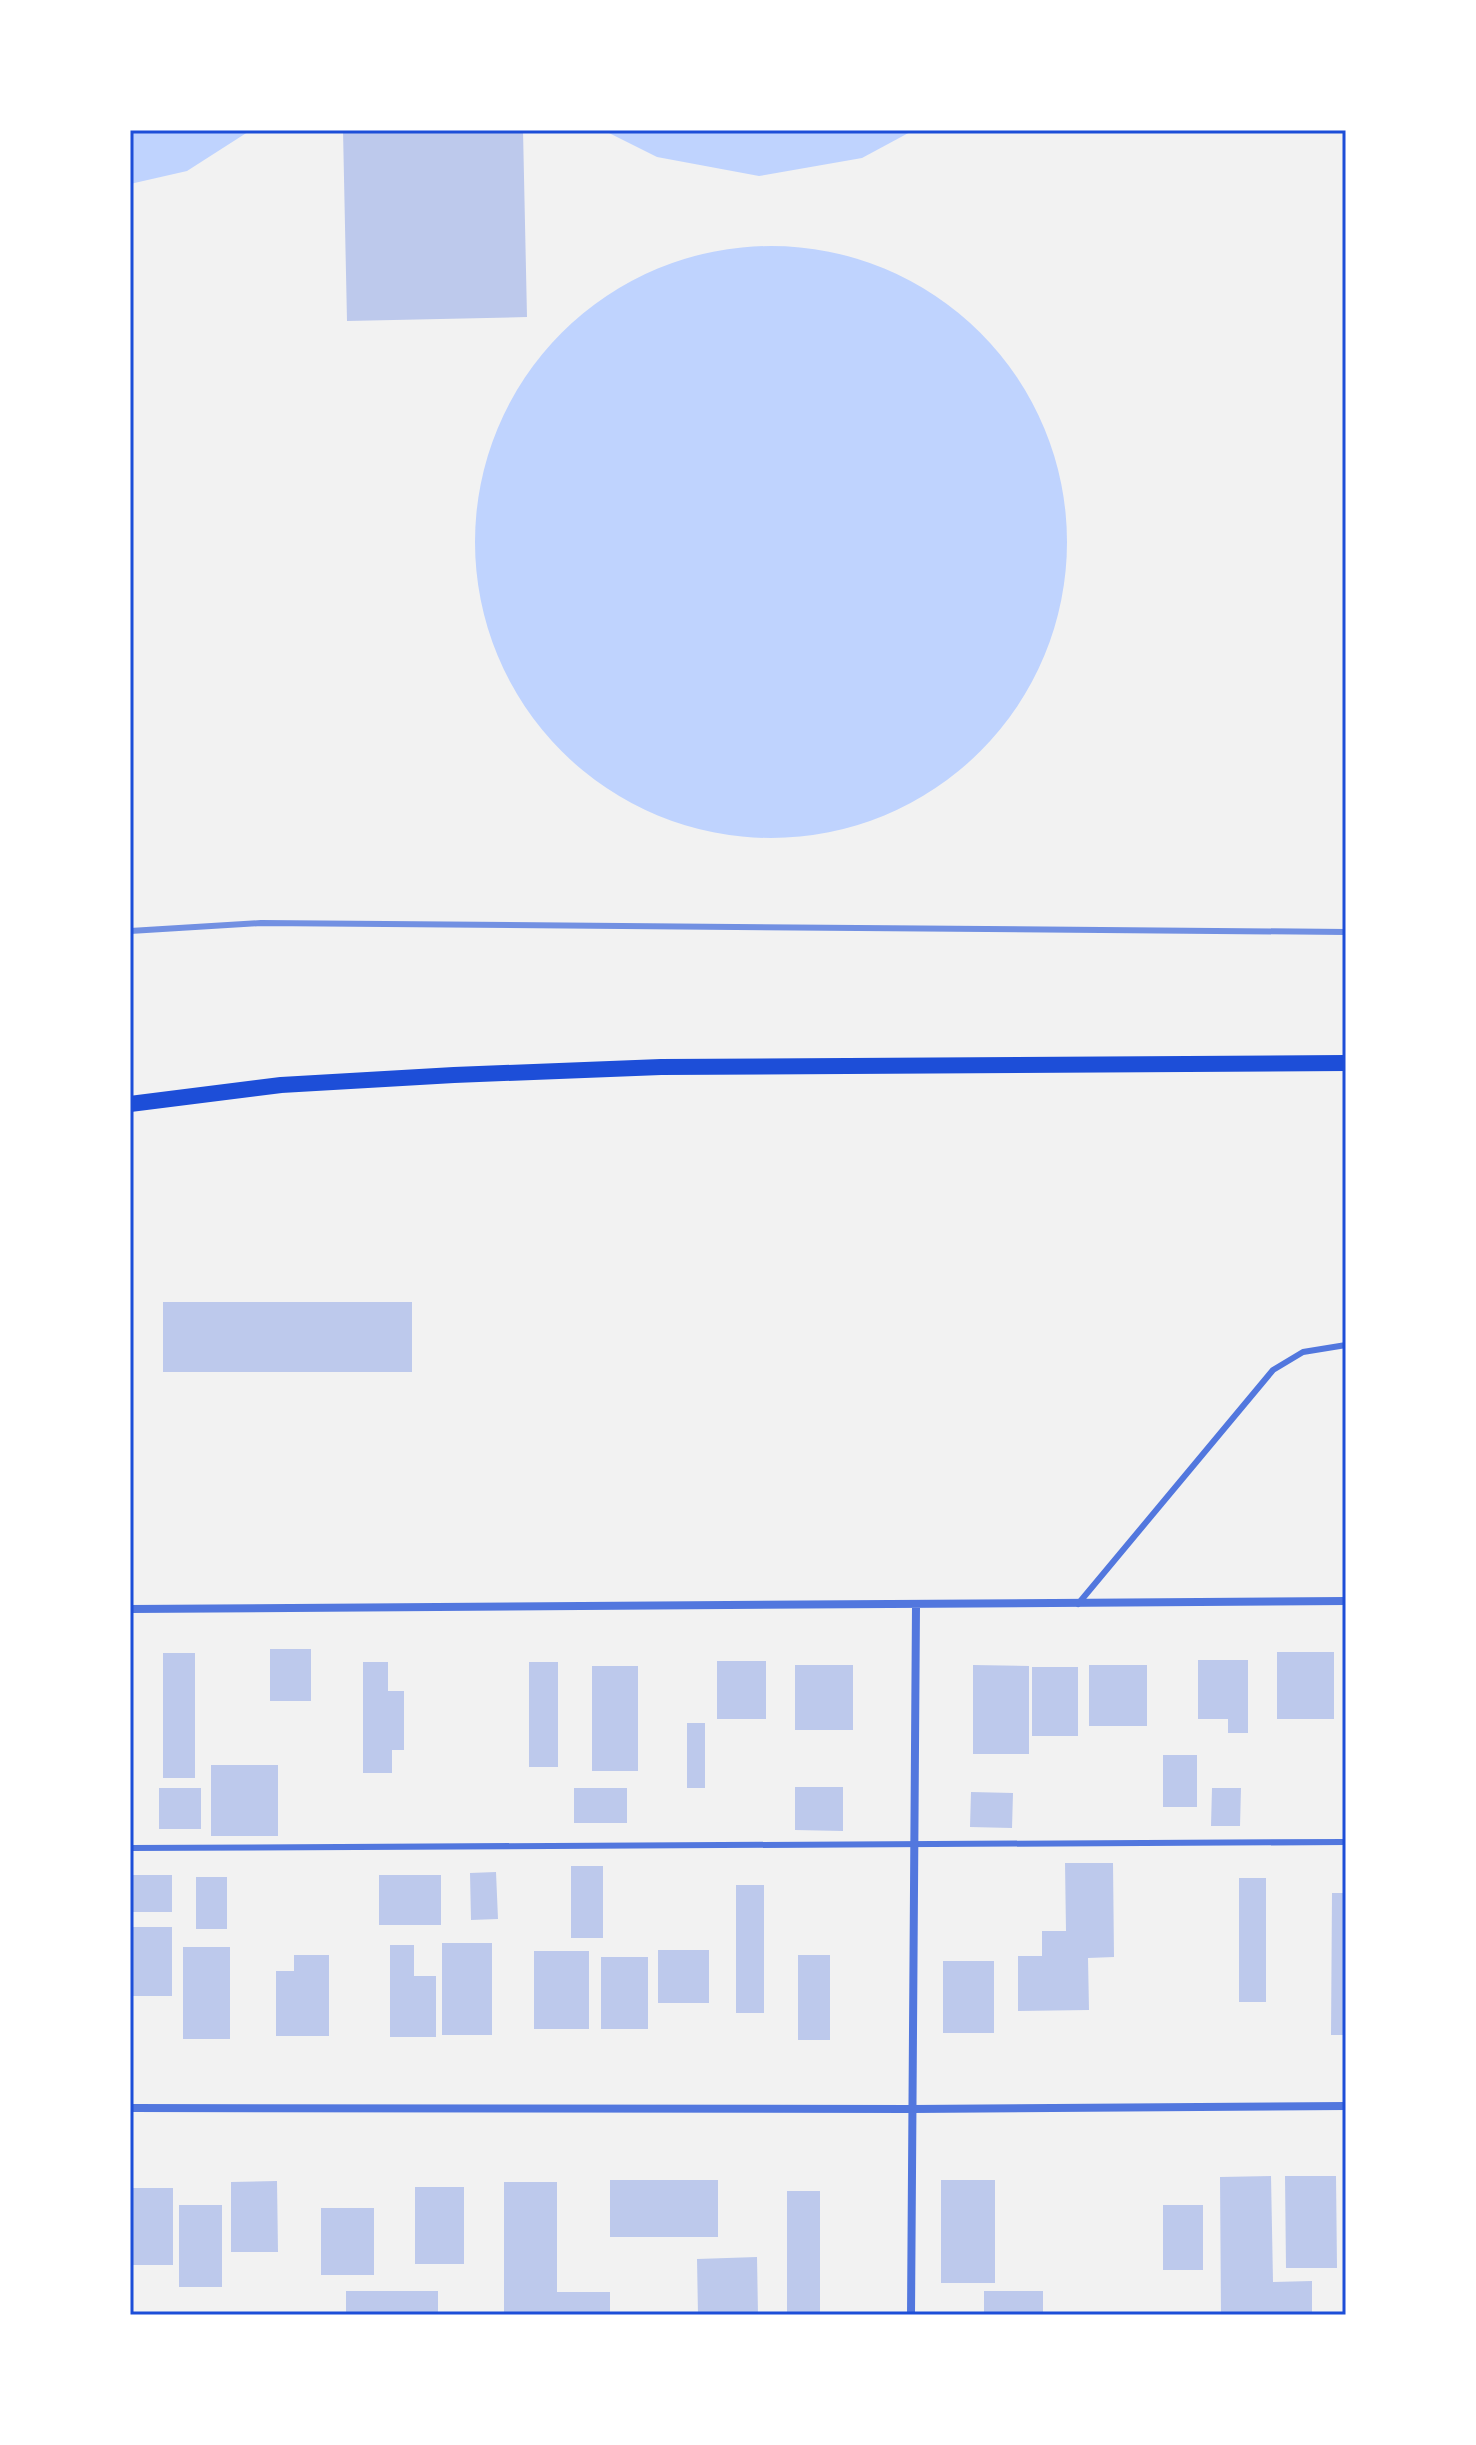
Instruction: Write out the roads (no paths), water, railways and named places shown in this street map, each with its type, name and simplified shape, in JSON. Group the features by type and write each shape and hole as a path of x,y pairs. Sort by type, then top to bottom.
{"main road":[{"path":"130,1104 281,1085 661,1067 1346,1063"}],"street":[{"path":"130,1609 1346,1601"},
{"path":"911,2315 916,1606"},
{"path":"130,2108 1346,2106"}],"lane":[{"path":"1078,1604 1273,1370 1303,1352 1346,1345"},
{"path":"130,1848 1346,1842"}],"water":[{"path":"130,130 251,130 187,171 130,184"},
{"path":"603,130 914,130 862,158 759,176 657,157"},
{"path":"771,246 829,251 884,268 936,296 980,333 1017,377 1045,429 1062,484 1067,542 1062,600 1045,655 1017,707 980,751 936,788 884,816 829,833 771,838 713,833 658,816 606,788 562,751 525,707 497,655 480,600 475,542 480,484 497,429 525,377 562,333 606,296 658,268 713,251"}],"railway":[{"path":"130,931 261,923 1346,932"}]}
